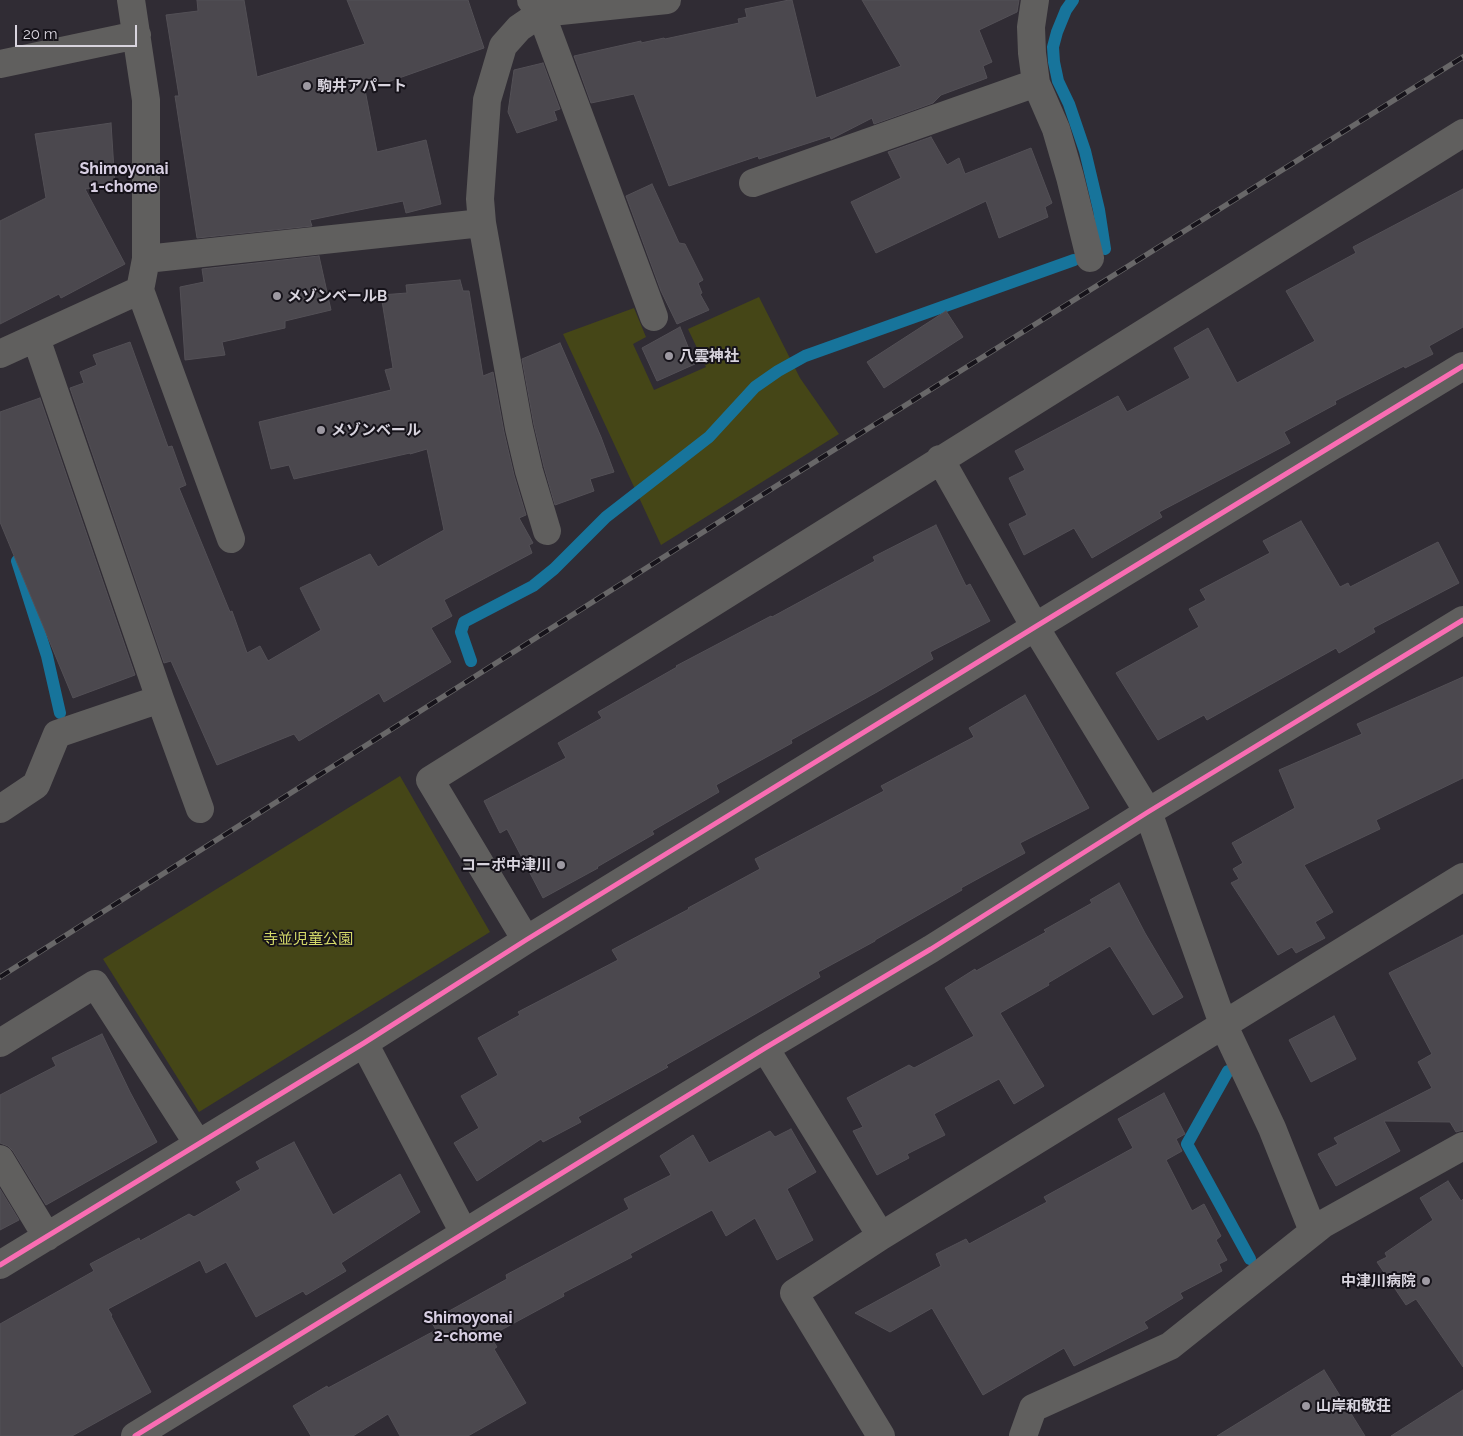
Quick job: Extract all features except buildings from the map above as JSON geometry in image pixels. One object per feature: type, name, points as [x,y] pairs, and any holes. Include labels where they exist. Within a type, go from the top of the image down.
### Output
[{"type":"street","points":[[131,0],[146,100],[146,259],[140,290],[231,539]]},
{"type":"street","points":[[547,531],[529,471],[519,428],[482,223],[480,199],[487,100],[503,46],[536,6],[667,0]]},
{"type":"street","points":[[1035,0],[1031,27],[1036,83],[1056,129],[1090,258]]},
{"type":"street","points":[[536,6],[654,317]]},
{"type":"street","points":[[0,64],[137,35]]},
{"type":"street","points":[[753,183],[1036,83]]},
{"type":"street","points":[[526,940],[430,780],[1463,133]]},
{"type":"street","points":[[146,259],[482,223]]},
{"type":"street","points":[[0,354],[140,290]]},
{"type":"street","points":[[36,338],[160,700],[200,809]]},
{"type":"street","points":[[0,1265],[364,1043],[526,940],[1035,626],[1463,366]]},
{"type":"street","points":[[940,459],[1035,626],[1148,812],[1224,1024],[1272,1128],[1313,1231]]},
{"type":"street","points":[[135,1436],[765,1048],[931,949],[1148,812],[1463,620]]},
{"type":"street","points":[[0,809],[36,785],[57,734],[160,700]]},
{"type":"street","points":[[881,1436],[794,1293],[881,1236],[1463,876]]},
{"type":"street","points":[[0,1043],[95,984],[198,1144]]},
{"type":"street","points":[[364,1043],[464,1233]]},
{"type":"street","points":[[765,1048],[881,1236]]},
{"type":"street","points":[[1023,1436],[1033,1408],[1170,1346],[1323,1224],[1463,1146]]},
{"type":"street","points":[[0,1158],[46,1237]]},
{"type":"green space","points":[[759,297],[800,378],[839,434],[661,545],[563,334],[634,308],[646,337],[633,344],[654,390],[706,367],[688,329]]},
{"type":"green space","name":"寺並児童公園","points":[[400,776],[490,932],[199,1112],[103,959]]},
{"type":"waterway","points":[[1073,0],[1066,10],[1057,32],[1053,47],[1054,62],[1058,81],[1069,104],[1085,151],[1099,210],[1105,249]]},
{"type":"waterway","points":[[471,661],[461,632],[464,622],[533,586],[554,569],[606,517],[709,437],[755,387],[778,371],[805,356],[1074,260]]},
{"type":"waterway","points":[[17,561],[47,656],[60,713]]},
{"type":"waterway","points":[[1228,1071],[1187,1144],[1250,1259]]},
{"type":"railway","points":[[0,977],[757,498],[1463,57]]},
{"type":"cycle path","points":[[0,1265],[364,1043],[526,940],[1035,627],[1463,366]]},
{"type":"cycle path","points":[[135,1436],[765,1048],[931,949],[1148,812],[1463,620]]},
{"type":"place","name":"駒井アパート","points":[[307,86]]},
{"type":"place","name":"メゾンベールB","points":[[277,296]]},
{"type":"place","name":"八雲神社","points":[[669,356]]},
{"type":"place","name":"メゾンベール","points":[[321,430]]},
{"type":"place","name":"コーポ中津川","points":[[561,865]]},
{"type":"place","name":"中津川病院","points":[[1426,1281]]},
{"type":"place","name":"山岸和敬荘","points":[[1306,1406]]},
{"type":"district","name":"Shimoyonai 1-chome","points":[[124,178]]},
{"type":"district","name":"Shimoyonai 2-chome","points":[[468,1327]]}]
